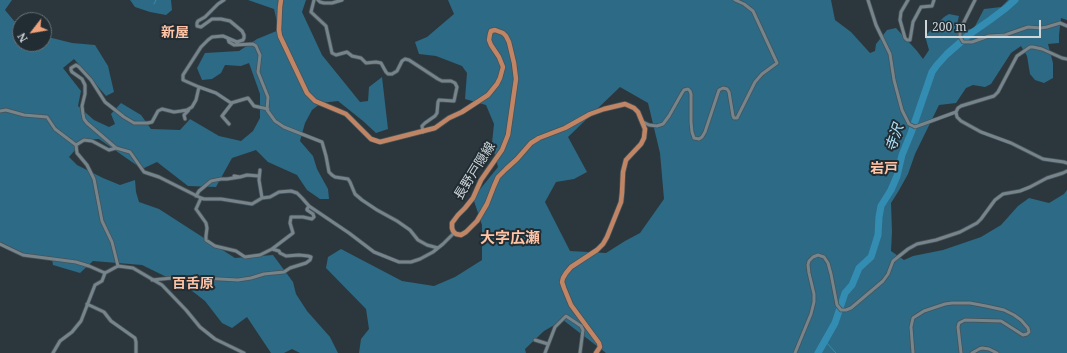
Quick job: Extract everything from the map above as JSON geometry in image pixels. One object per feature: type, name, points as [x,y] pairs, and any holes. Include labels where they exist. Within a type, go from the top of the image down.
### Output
[{"type":"main road","name":"長野戸隠線","points":[[281,0],[280,36],[303,85],[311,98],[346,114],[371,140],[380,142],[434,128],[474,105],[493,91],[500,78],[503,67],[489,40],[490,34],[495,30],[503,33],[509,42],[516,79],[508,135],[502,150],[485,174],[473,198],[452,223],[454,233],[458,235],[463,234],[474,224],[487,204],[498,177],[535,140],[565,128],[597,111],[619,105],[625,104],[634,108],[638,112],[643,122]]},
{"type":"main road","points":[[596,353],[600,347],[599,343],[571,305],[562,282],[563,278],[571,267],[597,250],[607,237],[621,202],[622,176],[625,162],[644,138],[645,129],[643,122]]},
{"type":"street","points":[[224,0],[196,23],[197,26],[201,28],[212,19],[230,21],[236,25],[244,35],[243,40],[237,42],[223,36],[218,36],[208,40],[201,47],[183,75],[183,80],[216,93],[232,103]]},
{"type":"street","points":[[314,0],[311,12],[326,26],[332,54],[336,55],[347,52],[352,56],[361,58],[366,63],[381,63],[388,74],[392,74],[397,71],[402,60],[405,59],[442,81],[450,81],[455,84],[457,87],[454,102],[439,100],[437,113],[424,123],[422,126],[423,132]]},
{"type":"street","points":[[318,0],[324,3],[332,3],[342,0]]},
{"type":"street","points":[[643,122],[649,125],[657,126],[663,124],[684,90],[688,89],[691,94],[691,122],[694,138],[699,139],[705,132],[719,90],[723,88],[728,89],[733,116],[734,118],[737,118],[755,82],[762,74],[777,63],[753,11],[744,4],[735,0]]},
{"type":"street","points":[[868,0],[876,25],[890,54],[894,80],[900,103],[909,124],[912,126],[917,127],[956,112],[961,106],[994,96],[998,92],[1017,56],[1030,47],[1033,46],[1067,59]]},
{"type":"street","points":[[908,0],[901,12],[900,20],[905,38],[907,40],[910,40],[913,22],[921,7],[932,6],[934,0]]},
{"type":"street","points":[[975,0],[961,28],[960,37],[963,42],[972,42],[989,36],[1005,35],[1028,27],[1041,28],[1060,23],[1067,26]]},
{"type":"street","points":[[228,39],[234,46],[253,44],[256,46],[260,55],[258,72],[268,97],[267,110],[275,121],[284,127],[322,142],[329,172],[335,177],[348,179],[355,194],[362,200],[410,230],[418,240],[427,245],[438,248]]},
{"type":"street","points":[[189,109],[174,112],[162,109],[158,111],[152,122],[134,123],[106,102],[97,88],[79,67],[76,66],[72,68],[72,72],[82,79],[85,85],[85,94],[82,106],[84,119],[116,148],[130,152],[144,172],[159,177],[196,196],[204,199],[221,199],[252,204],[262,198],[270,197],[279,192],[291,191],[297,193],[309,206],[350,233],[374,252],[399,262],[411,262],[420,259],[438,248],[454,233]]},
{"type":"street","points":[[185,119],[184,115],[192,107],[196,100],[199,87]]},
{"type":"street","points":[[229,124],[222,116],[232,103],[248,98],[254,106],[268,108]]},
{"type":"street","points":[[0,111],[6,110],[24,115],[47,117],[55,129],[76,145],[77,153],[87,165],[94,179],[102,221],[112,242],[118,266]]},
{"type":"street","points":[[956,112],[957,117],[980,132],[1011,143],[1043,159],[1067,163]]},
{"type":"street","points":[[76,145],[84,140],[92,141],[109,150],[116,148]]},
{"type":"street","points":[[260,170],[259,176],[262,198]]},
{"type":"street","points":[[795,353],[811,314],[814,302],[814,294],[808,265],[810,259],[818,255],[824,257],[828,263],[831,274],[837,305],[841,310],[846,310],[883,281],[893,262],[908,249],[917,244],[960,232],[982,219],[995,200],[1004,194],[1020,191],[1047,178],[1067,171]]},
{"type":"street","points":[[196,196],[199,191],[210,181],[247,175],[259,176]]},
{"type":"street","points":[[234,176],[240,177]]},
{"type":"street","points":[[201,198],[196,209],[206,223],[206,240],[216,246],[236,251],[245,257],[260,255],[272,249],[293,234],[290,223],[291,217],[314,217],[313,214],[307,209],[309,206]]},
{"type":"street","points":[[0,244],[23,255],[76,262],[105,273]]},
{"type":"street","points":[[152,280],[182,277],[231,280],[245,279],[264,274],[284,272],[290,268],[306,263],[311,258],[300,255],[286,256],[279,251],[272,249]]},
{"type":"street","points":[[53,353],[60,341],[72,332],[81,321],[95,285],[102,281],[105,273],[118,266],[133,268],[162,285],[200,327],[215,339],[238,352],[244,353]]},
{"type":"street","points":[[913,353],[911,327],[913,318],[924,311],[945,304],[970,303],[1004,310],[1014,315],[1028,328],[1029,332],[1023,335],[1003,321],[963,321],[959,323],[958,327],[961,353]]},
{"type":"street","points":[[88,304],[104,312],[111,321],[135,338],[136,353]]},
{"type":"street","points":[[545,353],[555,327],[566,316],[581,326],[583,330],[580,353]]},
{"type":"street","points":[[535,340],[548,344]]},
{"type":"street","points":[[972,353],[982,348],[989,349],[997,353]]},
{"type":"shaded area","points":[[0,0],[12,0],[5,10],[12,18],[12,52],[52,52],[52,38],[72,43],[95,45],[108,66],[114,92],[106,96],[74,59],[63,68],[81,91],[78,106],[94,120],[109,127],[115,124],[111,114],[121,103],[141,115],[151,129],[180,130],[190,119],[219,136],[241,141],[253,131],[260,118],[260,94],[249,63],[241,66],[225,65],[221,73],[212,79],[202,80],[197,68],[205,53],[239,51],[257,39],[279,30],[274,9],[248,0],[306,0],[302,12],[322,55],[360,102],[368,101],[369,87],[382,77],[388,129],[376,133],[338,101],[321,103],[312,110],[305,123],[300,141],[313,156],[317,169],[328,189],[329,199],[320,199],[307,190],[297,175],[268,162],[256,150],[232,158],[216,187],[188,186],[157,162],[142,169],[99,139],[84,140],[69,157],[77,165],[120,185],[135,180],[139,202],[159,209],[235,258],[273,255],[293,282],[296,294],[307,311],[330,337],[338,353],[300,353],[292,349],[284,353],[271,353],[247,317],[232,328],[222,323],[205,301],[187,287],[142,265],[93,261],[80,273],[53,265],[52,259],[27,255],[0,242]]},
{"type":"shaded area","points":[[130,0],[171,0],[172,10],[166,15],[150,12],[135,7]]},
{"type":"shaded area","points":[[448,0],[831,0],[835,20],[851,32],[870,53],[875,51],[876,44],[887,30],[896,28],[923,59],[929,50],[925,36],[949,14],[959,16],[955,33],[974,28],[984,9],[1001,7],[1008,0],[1067,0],[1067,20],[1061,18],[1059,43],[1048,44],[1053,63],[1053,78],[1044,83],[1035,80],[1030,74],[1027,56],[1021,46],[1011,53],[991,84],[985,87],[973,85],[966,88],[956,103],[939,105],[915,154],[908,174],[891,203],[891,251],[904,260],[913,256],[943,250],[981,237],[1001,225],[1018,206],[1029,198],[1049,203],[1064,194],[1067,190],[1067,353],[606,353],[563,320],[544,331],[525,349],[526,353],[359,353],[361,339],[369,329],[366,309],[326,268],[328,257],[341,249],[402,281],[434,286],[455,277],[482,260],[482,225],[473,198],[498,167],[492,143],[494,124],[486,105],[465,99],[467,73],[462,66],[436,56],[419,54],[415,42],[427,37],[454,14]],"holes":[[[620,87],[648,103],[660,153],[664,199],[640,233],[606,253],[570,251],[545,202],[556,182],[574,179],[587,172],[568,137]]]},
{"type":"waterway","points":[[154,4],[156,0]]},
{"type":"waterway","name":"寺沢","points":[[818,353],[835,323],[845,293],[852,285],[859,268],[871,257],[878,235],[881,206],[891,190],[897,176],[902,155],[932,72],[947,54],[970,34],[1015,0]]},
{"type":"waterway","points":[[824,340],[836,353]]},
{"type":"district","name":"新屋","points":[[175,33]]},
{"type":"district","name":"岩戸","points":[[884,169]]},
{"type":"district","name":"大字広瀬","points":[[510,239]]},
{"type":"district","name":"百舌原","points":[[193,284]]}]
